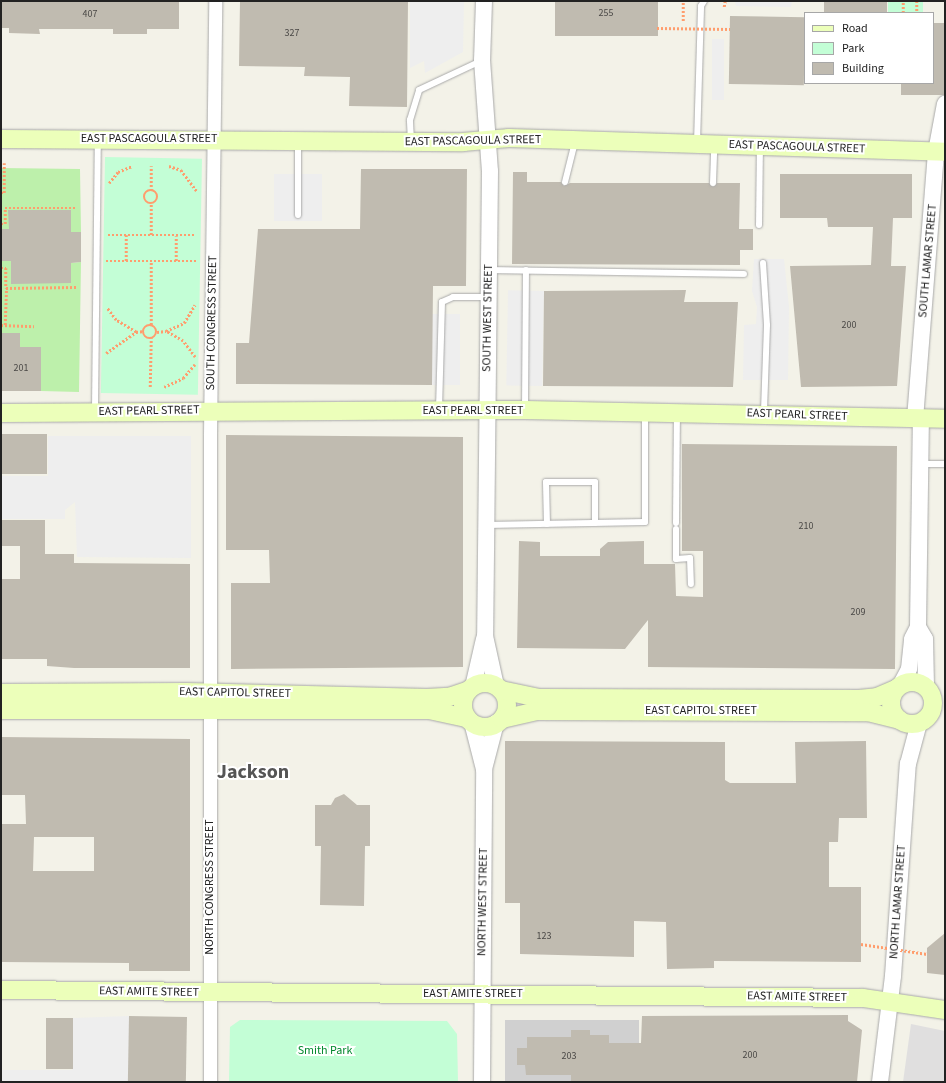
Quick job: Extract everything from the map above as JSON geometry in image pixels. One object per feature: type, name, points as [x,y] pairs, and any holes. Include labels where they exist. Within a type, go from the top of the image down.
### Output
[{"type":"main road","name":"EAST PASCAGOULA STREET","points":[[1,139],[214,139],[411,142],[576,140],[941,152]]},
{"type":"main road","name":"EAST PEARL STREET","points":[[1,412],[210,410],[525,410],[645,411],[945,419]]},
{"type":"main road","points":[[922,722],[934,704],[933,690],[917,682],[898,687],[891,703],[899,720],[922,722],[945,711]]},
{"type":"main road","points":[[481,683],[499,688],[506,705],[499,721],[484,726],[469,720],[463,704],[471,688],[481,683]]},
{"type":"main road","name":"EAST CAPITOL STREET","points":[[499,688],[539,698],[859,699],[882,696],[898,687]]},
{"type":"main road","name":"EAST CAPITOL STREET","points":[[1,694],[210,692],[427,698],[448,697],[471,688]]},
{"type":"main road","name":"EAST CAPITOL STREET","points":[[1,710],[210,712],[429,710],[469,720]]},
{"type":"main road","name":"EAST CAPITOL STREET","points":[[499,721],[538,710],[868,712],[899,720]]},
{"type":"main road","name":"EAST AMITE STREET","points":[[1,990],[211,993],[798,996],[890,1001],[945,1010]]},
{"type":"street","name":"SOUTH CONGRESS STREET","points":[[210,692],[210,410],[215,1]]},
{"type":"street","name":"SOUTH WEST STREET","points":[[484,1],[482,60],[487,140],[488,270],[485,636],[499,688]]},
{"type":"street","name":"SOUTH LAMAR STREET","points":[[898,687],[910,669],[912,639],[918,626],[921,464],[918,419],[945,104]]},
{"type":"street","name":"SOUTH LAMAR STREET","points":[[918,626],[924,638],[933,690]]},
{"type":"street","name":"SOUTH WEST STREET","points":[[471,688],[485,636]]},
{"type":"street","name":"NORTH CONGRESS STREET","points":[[210,692],[210,1082]]},
{"type":"street","points":[[469,720],[484,769]]},
{"type":"street","name":"NORTH WEST STREET","points":[[482,1082],[484,769],[499,721]]},
{"type":"street","name":"NORTH LAMAR STREET","points":[[880,1082],[890,1001],[908,764],[922,722]]},
{"type":"lane","points":[[704,1],[701,6],[705,145],[713,183]]},
{"type":"lane","points":[[411,142],[410,120],[419,90],[482,60]]},
{"type":"lane","points":[[94,412],[98,139]]},
{"type":"lane","points":[[298,140],[298,215]]},
{"type":"lane","points":[[564,182],[567,161],[576,140]]},
{"type":"lane","points":[[759,225],[760,146]]},
{"type":"lane","points":[[763,263],[767,325],[764,414]]},
{"type":"lane","points":[[488,270],[744,274]]},
{"type":"lane","points":[[525,410],[526,270]]},
{"type":"lane","points":[[439,411],[442,302],[453,297],[488,297]]},
{"type":"lane","points":[[485,525],[645,522],[645,411]]},
{"type":"lane","points":[[677,412],[676,559],[690,558],[691,584]]},
{"type":"lane","points":[[921,464],[945,464]]},
{"type":"lane","points":[[547,524],[546,482],[595,482],[595,523]]},
{"type":"path","points":[[683,1],[683,21]]},
{"type":"path","points":[[724,7],[725,1]]},
{"type":"path","points":[[903,1],[903,12]]},
{"type":"path","points":[[917,1],[917,12]]},
{"type":"path","points":[[657,28],[730,29]]},
{"type":"path","points":[[1,193],[4,193],[4,163]]},
{"type":"path","points":[[107,186],[118,172],[132,166]]},
{"type":"path","points":[[151,166],[151,191],[158,198],[151,204]]},
{"type":"path","points":[[168,166],[181,170],[197,192]]},
{"type":"path","points":[[151,191],[145,197],[151,204],[151,235]]},
{"type":"path","points":[[1,224],[5,224],[5,208],[77,208]]},
{"type":"path","points":[[105,235],[196,236]]},
{"type":"path","points":[[126,235],[126,261]]},
{"type":"path","points":[[176,236],[176,261]]},
{"type":"path","points":[[105,261],[196,261]]},
{"type":"path","points":[[151,261],[151,325],[157,332]]},
{"type":"path","points":[[1,268],[6,268],[5,325]]},
{"type":"path","points":[[6,288],[76,287]]},
{"type":"path","points":[[105,304],[116,320],[136,332]]},
{"type":"path","points":[[150,387],[151,338],[157,332],[166,331],[184,323],[195,304]]},
{"type":"path","points":[[1,325],[34,326]]},
{"type":"path","points":[[144,332],[151,325]]},
{"type":"path","points":[[166,331],[183,341],[195,357]]},
{"type":"path","points":[[105,356],[120,340],[136,332],[144,332],[151,338]]},
{"type":"path","points":[[164,387],[183,378],[195,364]]},
{"type":"path","points":[[861,944],[927,954]]},
{"type":"shaded area","points":[[410,1],[464,1],[463,52],[425,73],[424,61],[410,68]]},
{"type":"shaded area","points":[[735,1],[792,1],[791,7],[736,6]]},
{"type":"shaded area","points":[[712,39],[724,39],[724,100],[712,100]]},
{"type":"shaded area","points":[[274,174],[322,174],[322,221],[274,221]]},
{"type":"shaded area","points":[[754,259],[784,259],[789,307],[788,380],[743,380],[744,325],[756,324],[757,307],[752,291]]},
{"type":"shaded area","points":[[508,290],[544,291],[542,386],[506,385]]},
{"type":"shaded area","points":[[432,314],[460,314],[460,385],[432,385]]},
{"type":"shaded area","points":[[48,436],[191,436],[191,558],[77,557],[75,502],[65,510],[65,519],[1,519],[1,476],[48,476]]},
{"type":"shaded area","points":[[129,1016],[129,1082],[1,1082],[1,1070],[72,1070],[73,1018]]},
{"type":"shaded area","points":[[505,1020],[639,1020],[639,1082],[505,1082]]},
{"type":"shaded area","points":[[911,1024],[945,1031],[945,1082],[903,1082]]},
{"type":"green space","points":[[888,1],[923,1],[923,12],[888,12]]},
{"type":"green space","points":[[105,157],[202,159],[198,395],[101,393]]},
{"type":"green space","points":[[1,168],[80,169],[81,232],[71,232],[71,210],[9,210],[9,229],[1,229]]},
{"type":"green space","points":[[1,261],[11,261],[71,283],[71,263],[81,262],[79,392],[41,391],[41,347],[20,347],[1,333]]},
{"type":"green space","name":"Smith Park","points":[[240,1020],[447,1021],[457,1034],[458,1082],[229,1082],[230,1027]]},
{"type":"building","points":[[1,1],[179,1],[179,29],[147,29],[147,34],[113,34],[113,29],[39,29],[40,34],[9,33],[9,28],[1,28]]},
{"type":"building","points":[[240,1],[408,1],[407,107],[349,106],[350,77],[304,76],[305,67],[239,66]]},
{"type":"building","points":[[555,1],[658,1],[658,36],[555,36]]},
{"type":"building","points":[[824,1],[887,1],[887,12],[824,12]]},
{"type":"building","points":[[730,16],[804,17],[804,85],[729,84]]},
{"type":"building","points":[[934,23],[945,23],[945,95],[901,95],[901,84],[934,84]]},
{"type":"building","points":[[361,169],[467,169],[466,286],[433,286],[432,385],[236,384],[236,343],[249,343],[258,229],[360,229]]},
{"type":"building","points":[[513,172],[527,172],[527,182],[561,182],[564,186],[570,183],[709,183],[713,187],[717,183],[740,183],[739,229],[753,229],[753,250],[740,250],[740,265],[512,264]]},
{"type":"building","points":[[780,174],[912,174],[912,218],[893,218],[891,266],[906,266],[897,386],[801,387],[790,266],[871,265],[873,227],[828,227],[827,218],[780,218]]},
{"type":"building","points":[[8,210],[71,210],[71,232],[81,232],[81,262],[71,263],[71,283],[11,284],[11,261],[1,261],[1,229],[9,229]]},
{"type":"building","points":[[686,290],[684,302],[738,302],[733,387],[543,386],[544,291]]},
{"type":"building","points":[[1,333],[20,333],[20,347],[41,347],[41,391],[1,391]]},
{"type":"building","points":[[1,434],[47,434],[47,474],[1,474]]},
{"type":"building","points":[[226,435],[463,437],[463,667],[231,669],[231,583],[270,583],[269,550],[226,550]]},
{"type":"building","points":[[682,444],[897,446],[895,669],[648,667],[648,620],[625,649],[517,648],[519,541],[540,542],[540,556],[600,556],[600,549],[608,542],[644,541],[644,564],[675,564],[676,596],[703,597],[703,551],[682,551]]},
{"type":"building","points":[[1,520],[45,520],[45,554],[74,554],[74,563],[190,564],[190,668],[74,668],[47,666],[47,659],[1,659],[1,579],[20,579],[20,546],[1,546]]},
{"type":"building","points":[[1,737],[190,739],[190,971],[129,971],[129,963],[1,962],[1,824],[26,824],[25,795],[1,795]],"holes":[[[34,837],[94,837],[94,871],[33,871]]]},
{"type":"building","points":[[505,741],[725,742],[725,780],[730,783],[796,783],[795,742],[866,741],[867,818],[839,818],[838,842],[829,842],[829,887],[861,887],[861,962],[714,961],[714,968],[667,969],[666,922],[634,921],[634,957],[520,954],[520,903],[505,903]]},
{"type":"building","points":[[344,794],[357,805],[370,805],[370,846],[365,846],[364,906],[320,905],[321,846],[315,846],[315,805],[331,805],[335,798]]},
{"type":"building","points":[[945,933],[945,975],[927,973],[927,948]]},
{"type":"building","points":[[848,1015],[848,1021],[862,1030],[857,1082],[571,1081],[571,1075],[526,1075],[525,1065],[517,1065],[517,1048],[527,1048],[527,1037],[571,1037],[571,1030],[590,1030],[590,1035],[609,1035],[609,1043],[641,1043],[642,1016]]},
{"type":"building","points":[[129,1016],[187,1017],[186,1082],[128,1082]]},
{"type":"building","points":[[46,1018],[73,1018],[73,1069],[46,1069]]},
{"type":"district","name":"Jackson","points":[[253,772]]}]
